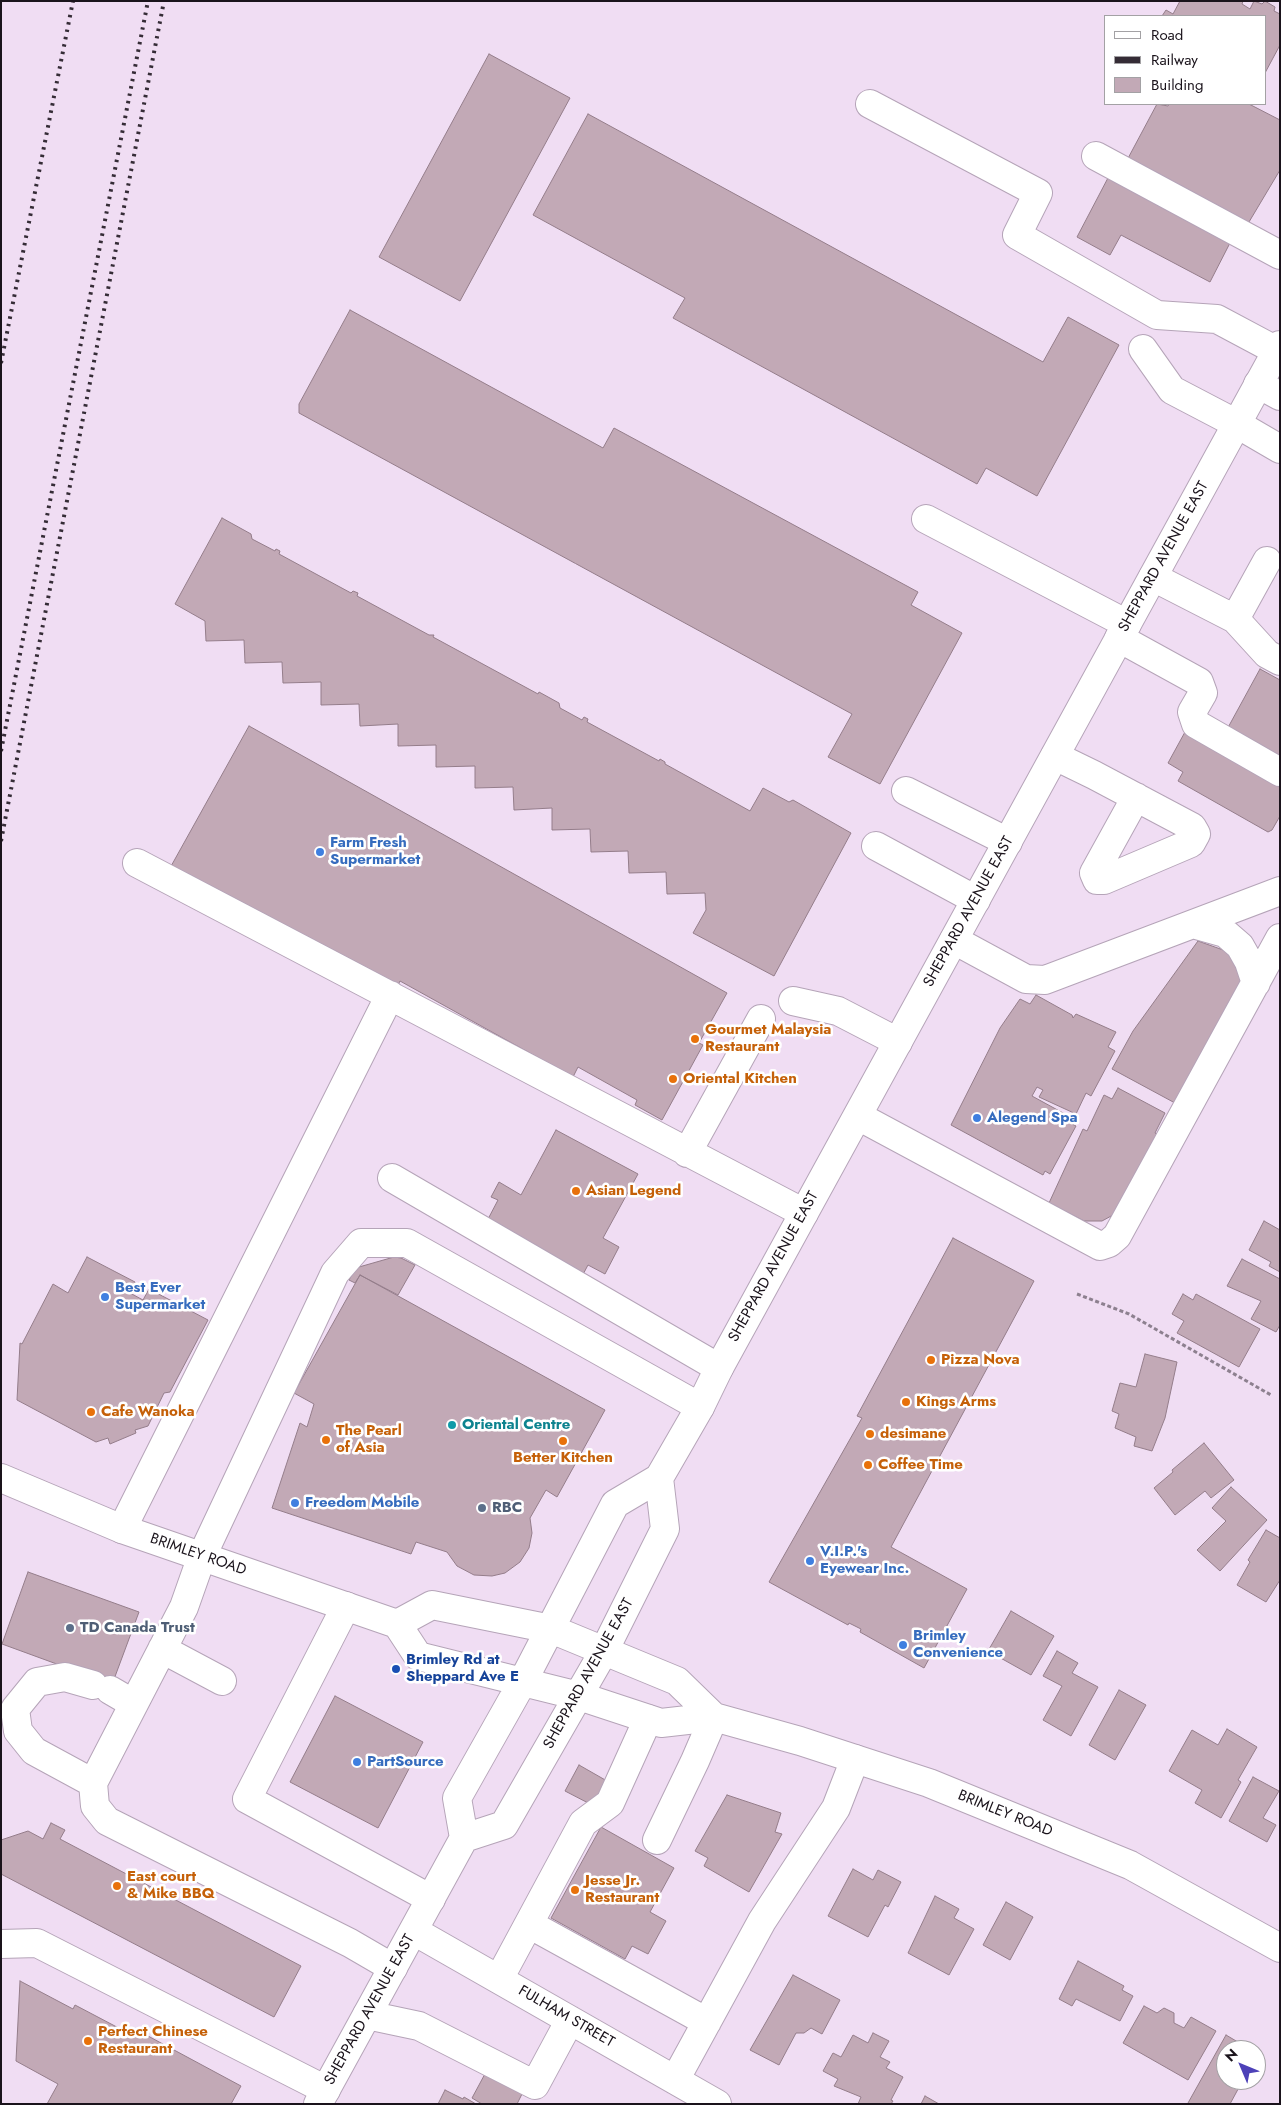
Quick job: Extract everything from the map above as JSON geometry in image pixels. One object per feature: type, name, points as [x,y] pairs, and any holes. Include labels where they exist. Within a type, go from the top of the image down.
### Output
[{"type":"main road","points":[[870,104],[1038,193],[1017,235],[1157,315],[1218,319],[1278,348]]},
{"type":"main road","points":[[1096,156],[1280,255]]},
{"type":"main road","name":"SHEPPARD AVENUE EAST","points":[[322,2097],[464,1838],[457,1798],[523,1682],[615,1504],[659,1478],[700,1408],[719,1368],[1237,424],[1269,390],[1278,348]]},
{"type":"main road","points":[[1143,349],[1172,390],[1280,449]]},
{"type":"main road","points":[[926,519],[1123,631],[1199,682],[1203,693],[1192,712],[1196,724],[1280,772]]},
{"type":"main road","points":[[1235,619],[1267,561]]},
{"type":"main road","points":[[1153,576],[1235,619],[1267,654],[1280,661]]},
{"type":"main road","points":[[1055,756],[1136,798]]},
{"type":"main road","points":[[906,791],[1008,842]]},
{"type":"main road","points":[[876,846],[976,900]]},
{"type":"main road","points":[[137,863],[804,1213]]},
{"type":"main road","points":[[954,940],[1026,979],[1045,980],[1280,891]]},
{"type":"main road","points":[[1193,924],[1225,933],[1240,946],[1249,962],[1256,983]]},
{"type":"main road","points":[[858,1116],[1100,1246],[1109,1243],[1117,1236],[1280,938]]},
{"type":"main road","points":[[122,1529],[390,995]]},
{"type":"main road","points":[[793,1001],[838,1011],[898,1042]]},
{"type":"main road","points":[[687,1153],[761,1019]]},
{"type":"main road","points":[[392,1178],[719,1368]]},
{"type":"main road","points":[[393,1968],[350,1943],[106,1821],[95,1806],[93,1783],[184,1607],[202,1556],[335,1273],[361,1244],[407,1243],[700,1408]]},
{"type":"main road","name":"BRIMLEY ROAD","points":[[1,1478],[122,1529],[397,1624],[418,1656],[579,1696],[661,1723],[714,1717],[929,1783],[1130,1864],[1280,1948]]},
{"type":"main road","name":"SHEPPARD AVENUE EAST","points":[[464,1838],[504,1825],[604,1651],[665,1529],[659,1478]]},
{"type":"main road","name":"BRIMLEY ROAD","points":[[397,1624],[432,1605],[551,1628],[677,1681],[714,1717]]},
{"type":"main road","points":[[346,1606],[247,1799],[431,1899]]},
{"type":"main road","points":[[162,1649],[222,1681]]},
{"type":"main road","points":[[93,1783],[34,1750],[18,1730],[15,1709],[37,1682],[65,1676],[101,1687],[134,1704]]},
{"type":"main road","points":[[657,1840],[714,1717]]},
{"type":"main road","points":[[499,1979],[583,1823],[610,1803],[648,1719]]},
{"type":"main road","points":[[675,2080],[762,1921],[836,1808],[855,1759]]},
{"type":"main road","points":[[529,1924],[707,2022]]},
{"type":"main road","name":"FULHAM STREET","points":[[414,1931],[717,2104]]},
{"type":"main road","points":[[1,1944],[37,1943],[322,2097]]},
{"type":"main road","points":[[367,2015],[419,2026],[534,2085],[570,2020]]},
{"type":"path","points":[[1076,1294],[1129,1314],[1271,1395]]},
{"type":"building","points":[[1180,1],[1243,1],[1242,4],[1250,9],[1254,1],[1262,4],[1265,1],[1275,7],[1274,11],[1280,14],[1280,45],[1266,71],[1266,15],[1163,15],[1166,10],[1173,14]]},
{"type":"building","points":[[489,54],[570,98],[460,301],[379,257]]},
{"type":"building","points":[[1156,105],[1251,105],[1280,120],[1280,170],[1246,227],[1126,162]]},
{"type":"building","points":[[588,114],[1043,362],[1068,317],[1119,345],[1037,496],[986,468],[977,484],[673,318],[685,298],[533,215]]},
{"type":"building","points":[[1109,176],[1231,241],[1210,282],[1121,235],[1110,255],[1077,237]]},
{"type":"building","points":[[350,310],[603,448],[614,428],[918,592],[911,605],[962,633],[880,784],[828,757],[852,714],[299,413],[299,404]]},
{"type":"building","points":[[222,518],[251,534],[252,539],[275,551],[276,549],[280,551],[279,554],[351,593],[353,591],[358,593],[357,596],[429,635],[434,635],[433,637],[538,694],[539,692],[559,703],[560,708],[582,720],[584,717],[588,719],[587,722],[659,761],[660,759],[665,764],[750,811],[763,788],[789,802],[793,800],[851,833],[774,976],[693,933],[706,910],[705,893],[667,894],[666,872],[629,873],[628,851],[591,852],[590,829],[552,830],[552,808],[514,810],[513,787],[475,788],[475,766],[436,767],[436,745],[398,746],[398,724],[360,726],[359,704],[321,705],[321,682],[283,683],[282,662],[245,663],[244,640],[206,641],[205,621],[175,604]]},
{"type":"building","points":[[1260,669],[1280,680],[1280,764],[1225,733]]},
{"type":"building","points":[[249,726],[727,993],[699,1043],[703,1045],[662,1120],[635,1105],[637,1100],[578,1067],[573,1077],[400,981],[398,985],[354,961],[340,964],[170,868]]},
{"type":"building","points":[[1185,732],[1280,785],[1280,816],[1272,830],[1268,832],[1178,781],[1183,772],[1168,763]]},
{"type":"building","points":[[1198,941],[1226,951],[1241,966],[1242,981],[1175,1103],[1112,1069],[1133,1031]]},
{"type":"building","points":[[1036,995],[1072,1015],[1073,1018],[1076,1014],[1116,1032],[1108,1047],[1115,1051],[1091,1096],[1086,1093],[1076,1114],[1039,1097],[1043,1090],[1037,1087],[1032,1096],[1074,1119],[1072,1124],[1076,1126],[1050,1174],[1045,1171],[1043,1175],[951,1125],[1000,1028],[1020,999],[1030,1004]]},
{"type":"building","points":[[1118,1088],[1165,1113],[1155,1133],[1158,1135],[1113,1215],[1102,1221],[1084,1221],[1049,1203],[1083,1129],[1087,1131],[1104,1095],[1112,1099]]},
{"type":"building","points":[[556,1130],[638,1174],[603,1238],[619,1247],[605,1274],[588,1265],[580,1280],[487,1221],[498,1200],[491,1197],[499,1182],[521,1195]]},
{"type":"building","points":[[1264,1221],[1280,1230],[1280,1272],[1269,1266],[1271,1262],[1249,1250]]},
{"type":"building","points":[[953,1238],[1034,1281],[891,1547],[967,1589],[924,1668],[860,1632],[861,1629],[849,1623],[848,1625],[769,1582],[862,1418],[857,1416]]},
{"type":"building","points":[[87,1257],[135,1282],[130,1293],[143,1300],[149,1289],[208,1320],[170,1392],[164,1393],[148,1426],[135,1430],[136,1433],[110,1444],[108,1438],[96,1442],[17,1400],[20,1343],[22,1344],[53,1284],[68,1293]]},
{"type":"building","points":[[394,1257],[401,1258],[415,1265],[398,1295],[360,1275],[355,1283],[349,1280],[354,1270],[359,1267]]},
{"type":"building","points":[[1242,1259],[1280,1279],[1280,1325],[1276,1332],[1251,1319],[1261,1301],[1227,1286]]},
{"type":"building","name":"Oriental Centre","points":[[360,1275],[605,1410],[557,1497],[546,1490],[530,1518],[532,1533],[529,1548],[520,1562],[505,1573],[492,1576],[474,1575],[457,1566],[447,1552],[416,1542],[411,1554],[272,1508],[300,1423],[307,1427],[314,1404],[294,1393]]},
{"type":"building","points":[[1183,1294],[1193,1300],[1196,1294],[1260,1329],[1239,1367],[1177,1333],[1184,1321],[1172,1314]]},
{"type":"building","points":[[1145,1354],[1177,1362],[1165,1418],[1152,1451],[1134,1446],[1136,1437],[1115,1428],[1119,1414],[1112,1411],[1120,1383],[1136,1387]]},
{"type":"building","points":[[1204,1443],[1234,1480],[1211,1498],[1205,1491],[1175,1515],[1154,1488]]},
{"type":"building","points":[[1231,1487],[1267,1520],[1220,1571],[1197,1550],[1226,1521],[1212,1508]]},
{"type":"building","points":[[1266,1530],[1280,1538],[1280,1580],[1266,1602],[1237,1585],[1250,1562],[1248,1560]]},
{"type":"building","name":"TD Canada Trust","points":[[28,1572],[139,1612],[110,1690],[95,1678],[2,1644]]},
{"type":"building","points":[[1011,1611],[1054,1636],[1031,1675],[988,1651]]},
{"type":"building","points":[[1057,1651],[1078,1663],[1072,1673],[1098,1687],[1071,1736],[1043,1720],[1062,1686],[1043,1676]]},
{"type":"building","points":[[1119,1690],[1146,1705],[1115,1760],[1089,1745]]},
{"type":"building","name":"PartSource","points":[[335,1696],[423,1742],[378,1828],[290,1782]]},
{"type":"building","points":[[1227,1729],[1257,1747],[1238,1780],[1241,1782],[1221,1818],[1195,1803],[1202,1790],[1169,1771],[1192,1730],[1218,1745]]},
{"type":"building","points":[[579,1765],[607,1781],[594,1806],[565,1791]]},
{"type":"building","points":[[1253,1777],[1279,1791],[1263,1818],[1276,1825],[1267,1842],[1229,1821]]},
{"type":"building","points":[[727,1795],[781,1813],[775,1832],[782,1834],[749,1892],[704,1866],[708,1858],[695,1851]]},
{"type":"building","points":[[51,1823],[65,1830],[60,1839],[301,1966],[274,2017],[1,1874],[1,1840],[28,1831],[43,1839]]},
{"type":"building","points":[[601,1827],[674,1868],[650,1912],[666,1921],[648,1954],[632,1946],[625,1959],[551,1918]]},
{"type":"building","points":[[853,1869],[873,1880],[878,1870],[901,1882],[888,1907],[885,1905],[868,1937],[828,1916]]},
{"type":"building","points":[[935,1896],[959,1909],[954,1918],[974,1929],[949,1975],[908,1953]]},
{"type":"building","points":[[1006,1902],[1033,1917],[1010,1960],[983,1945]]},
{"type":"building","points":[[1078,1961],[1124,1986],[1122,1990],[1133,1996],[1120,2021],[1076,1999],[1072,2006],[1059,1999]]},
{"type":"building","points":[[793,1975],[840,2000],[822,2034],[811,2028],[804,2033],[796,2033],[779,2065],[750,2050]]},
{"type":"building","points":[[20,1981],[73,2009],[75,2005],[132,2035],[135,2029],[241,2086],[231,2104],[47,2104],[58,2084],[16,2061]]},
{"type":"building","points":[[1144,2006],[1157,2013],[1164,2008],[1174,2013],[1174,2023],[1184,2028],[1191,2017],[1216,2031],[1188,2080],[1123,2043]]},
{"type":"building","points":[[873,2033],[889,2041],[880,2057],[890,2062],[886,2068],[903,2077],[891,2100],[893,2101],[891,2104],[858,2104],[861,2097],[834,2086],[838,2079],[823,2071],[833,2053],[841,2057],[853,2035],[868,2043]]},
{"type":"building","points":[[1226,2035],[1234,2040],[1223,2040]]},
{"type":"building","points":[[1216,2053],[1216,2090],[1238,2090],[1230,2104],[1188,2103]]},
{"type":"building","points":[[486,2072],[523,2092],[517,2104],[482,2104],[472,2098]]},
{"type":"building","points":[[445,2090],[463,2099],[464,2097],[476,2104],[438,2104]]},
{"type":"building","points":[[925,2096],[939,2104],[921,2104]]},
{"type":"railway","points":[[1,363],[73,1]]},
{"type":"railway","points":[[1,751],[148,1]]},
{"type":"railway","points":[[1,841],[164,1]]},
{"type":"place","name":"Farm Fresh Supermarket","points":[[320,852]]},
{"type":"place","name":"Gourmet Malaysia Restaurant","points":[[695,1039]]},
{"type":"place","name":"Oriental Kitchen","points":[[673,1079]]},
{"type":"place","name":"Alegend Spa","points":[[977,1118]]},
{"type":"place","name":"Asian Legend","points":[[576,1191]]},
{"type":"place","name":"Best Ever Supermarket","points":[[105,1297]]},
{"type":"place","name":"Pizza Nova","points":[[931,1360]]},
{"type":"place","name":"Kings Arms","points":[[906,1402]]},
{"type":"place","name":"Cafe Wanoka","points":[[91,1412]]},
{"type":"place","name":"Oriental Centre","points":[[452,1425]]},
{"type":"place","name":"desimane","points":[[870,1434]]},
{"type":"place","name":"The Pearl of Asia","points":[[326,1440]]},
{"type":"place","name":"Better Kitchen","points":[[563,1441]]},
{"type":"place","name":"Coffee Time","points":[[868,1465]]},
{"type":"place","name":"Freedom Mobile","points":[[295,1503]]},
{"type":"place","name":"RBC","points":[[482,1508]]},
{"type":"place","name":"V.I.P.'s Eyewear Inc.","points":[[810,1561]]},
{"type":"place","name":"TD Canada Trust","points":[[70,1628]]},
{"type":"place","name":"Brimley Convenience","points":[[903,1645]]},
{"type":"place","name":"Brimley Rd at Sheppard Ave E","points":[[396,1669]]},
{"type":"place","name":"PartSource","points":[[357,1762]]},
{"type":"place","name":"East court & Mike BBQ","points":[[117,1886]]},
{"type":"place","name":"Jesse Jr. Restaurant","points":[[575,1890]]},
{"type":"place","name":"Perfect Chinese Restaurant","points":[[88,2041]]}]
